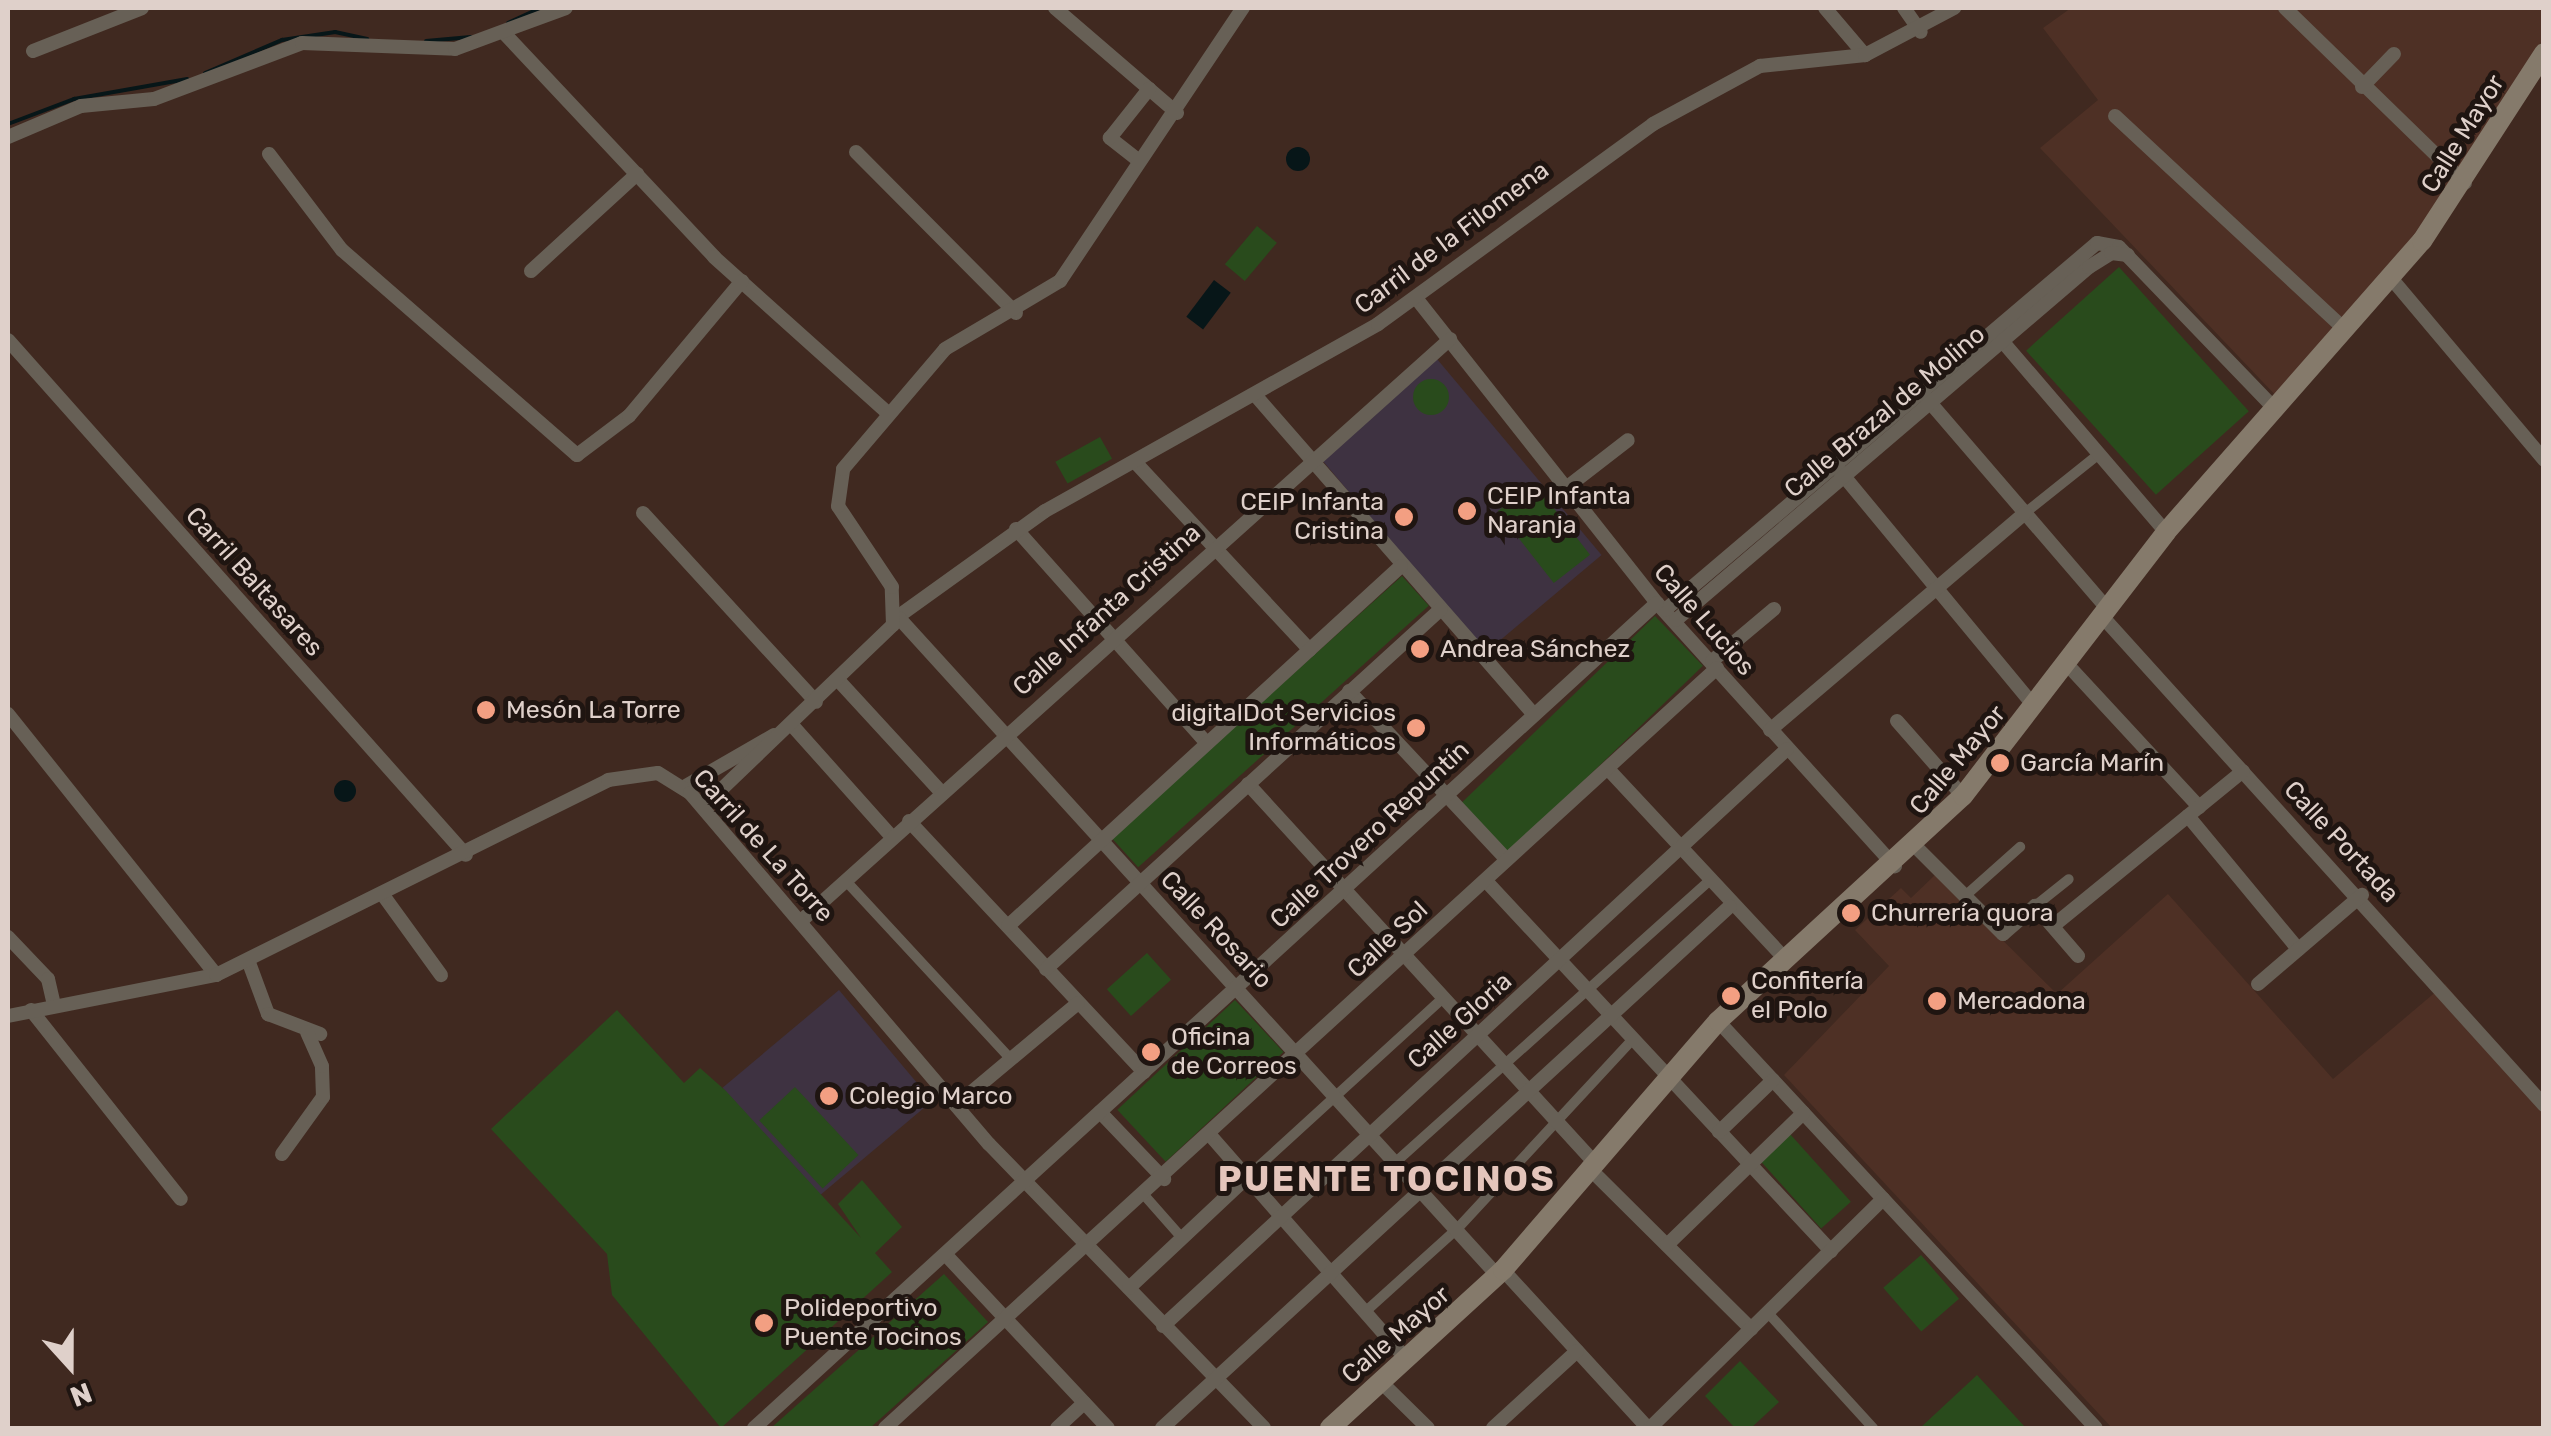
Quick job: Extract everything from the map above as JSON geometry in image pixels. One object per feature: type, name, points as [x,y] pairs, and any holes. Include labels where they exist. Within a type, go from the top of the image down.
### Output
[{"type":"main road","name":"Calle Mayor","points":[[1330,1428],[1500,1273],[1666,1076],[1718,1022],[1896,867],[1963,796],[2166,532],[2391,278],[2465,184],[2544,53]]},
{"type":"street","points":[[34,51],[142,8]]},
{"type":"street","points":[[8,137],[80,106],[154,99],[302,43],[416,52],[504,33],[566,8]]},
{"type":"street","points":[[1055,8],[1176,113]]},
{"type":"street","points":[[898,618],[886,574],[836,495],[843,469],[887,412],[945,348],[1016,313],[1073,265],[1138,160],[1176,113],[1244,8]]},
{"type":"street","points":[[1825,8],[1865,55]]},
{"type":"street","points":[[1904,8],[1921,32]]},
{"type":"street","name":"Carril de la Filomena","points":[[791,724],[839,681],[898,618],[1016,529],[1256,396],[1416,298],[1599,156],[1760,66],[1865,55],[1921,32],[1954,8]]},
{"type":"street","points":[[2284,8],[2465,184]]},
{"type":"street","points":[[504,33],[742,281],[887,412]]},
{"type":"street","points":[[2362,87],[2394,54]]},
{"type":"street","points":[[1138,160],[1110,138],[1150,89]]},
{"type":"street","points":[[2114,116],[2345,330]]},
{"type":"street","points":[[856,152],[1016,313]]},
{"type":"street","points":[[269,154],[342,250],[577,454],[629,416],[742,281]]},
{"type":"street","points":[[532,271],[637,174]]},
{"type":"street","name":"Calle Trovero Repuntín","points":[[754,1428],[1534,715],[1840,470],[1997,336],[2089,246],[2112,243],[2128,256],[2273,407]]},
{"type":"street","points":[[2391,278],[2544,460]]},
{"type":"street","name":"Calle Lucios","points":[[1416,298],[1666,611],[1896,867]]},
{"type":"street","points":[[1997,336],[2166,532]]},
{"type":"street","name":"Carril Baltasares","points":[[8,340],[466,855]]},
{"type":"street","name":"Calle Infanta Cristina","points":[[801,920],[1211,545],[1450,340]]},
{"type":"street","points":[[1256,396],[1534,715]]},
{"type":"street","name":"Calle Portada","points":[[1925,397],[2242,771],[2362,895],[2544,1105]]},
{"type":"street","points":[[1566,488],[1628,440]]},
{"type":"street","points":[[1770,730],[2025,512],[2099,454]]},
{"type":"street","points":[[1136,463],[1310,650]]},
{"type":"street","points":[[1840,470],[1940,585],[2034,706]]},
{"type":"street","points":[[643,512],[816,702]]},
{"type":"street","points":[[1016,529],[1207,743]]},
{"type":"street","points":[[1008,926],[1402,566]]},
{"type":"street","name":"Calle Sol","points":[[886,1428],[1608,770],[1774,608]]},
{"type":"street","points":[[1046,969],[1440,609]]},
{"type":"street","name":"Calle Rosario","points":[[898,618],[1458,1228],[1649,1428]]},
{"type":"street","points":[[2064,661],[2193,812],[2298,949]]},
{"type":"street","points":[[839,681],[942,792]]},
{"type":"street","points":[[1349,691],[1507,860]]},
{"type":"street","points":[[8,714],[216,975]]},
{"type":"street","points":[[1896,721],[1963,796]]},
{"type":"street","points":[[684,787],[791,724]]},
{"type":"street","points":[[702,807],[791,724]]},
{"type":"street","points":[[791,724],[892,837]]},
{"type":"street","name":"Calle Gloria","points":[[1163,1326],[1787,749]]},
{"type":"street","points":[[1608,770],[1730,906],[1786,960]]},
{"type":"street","points":[[2053,926],[2242,771]]},
{"type":"street","name":"Carril de La Torre","points":[[8,1016],[216,975],[466,855],[608,780],[649,772],[684,787],[956,1105],[1212,1379],[1264,1428]]},
{"type":"street","points":[[1248,784],[1340,893],[1473,1038],[1556,1122],[1666,1246],[1751,1329]]},
{"type":"street","points":[[909,821],[1144,1072]]},
{"type":"street","points":[[1916,847],[2003,934],[2070,879]]},
{"type":"street","points":[[1965,896],[2020,847]]},
{"type":"street","points":[[845,880],[1011,1059]]},
{"type":"street","points":[[1486,881],[1631,1041],[1831,1250]]},
{"type":"street","points":[[1398,1160],[1708,882]]},
{"type":"street","points":[[383,895],[441,975]]},
{"type":"street","points":[[2258,984],[2362,895]]},
{"type":"street","points":[[1162,1428],[1212,1379],[1426,1191],[1730,906]]},
{"type":"street","points":[[2036,906],[2078,956]]},
{"type":"street","points":[[8,938],[48,980],[54,1004]]},
{"type":"street","points":[[248,960],[268,1014],[313,1033],[322,1066],[322,1097],[282,1154]]},
{"type":"street","points":[[1128,1288],[1440,1001]]},
{"type":"street","points":[[956,1105],[1078,1003]]},
{"type":"street","points":[[31,1010],[181,1200]]},
{"type":"street","points":[[1718,1022],[2096,1428]]},
{"type":"street","points":[[1365,1312],[1458,1228],[1631,1041]]},
{"type":"street","points":[[1718,1132],[1773,1080]]},
{"type":"street","points":[[1100,1112],[1164,1178]]},
{"type":"street","points":[[1666,1246],[1803,1113]]},
{"type":"street","points":[[1210,1135],[1406,1359]]},
{"type":"street","points":[[1145,1196],[1182,1238]]},
{"type":"street","points":[[1649,1428],[1883,1199]]},
{"type":"street","points":[[946,1255],[1108,1428]]},
{"type":"street","points":[[1768,1313],[1873,1428]]},
{"type":"street","points":[[1493,1428],[1577,1351]]},
{"type":"street","points":[[1380,1381],[1428,1428]]},
{"type":"street","points":[[1057,1428],[1084,1403]]},
{"type":"shaded area","points":[[2071,8],[2543,8],[2543,38],[2490,143],[2280,400],[2040,148],[2098,100],[2043,28]]},
{"type":"shaded area","points":[[1298,147],[1310,159],[1298,171],[1286,159]]},
{"type":"shaded area","points":[[1214,280],[1231,293],[1203,329],[1186,317]]},
{"type":"shaded area","name":"CEIP Infanta Naranja","points":[[1437,359],[1602,555],[1484,653],[1320,457]]},
{"type":"shaded area","points":[[345,780],[353,783],[353,799],[345,802],[337,799],[334,791],[337,783]]},
{"type":"shaded area","points":[[1936,874],[2057,994],[2168,894],[2333,1079],[2445,984],[2543,1099],[2543,1428],[2112,1428],[1784,1075],[1889,966],[1855,930],[1901,888],[1911,898]]},
{"type":"shaded area","name":"Colegio Marco","points":[[839,990],[932,1101],[816,1199],[723,1088]]},
{"type":"green space","points":[[1257,226],[1277,243],[1245,281],[1225,264]]},
{"type":"green space","points":[[2119,267],[2249,411],[2156,495],[2026,351]]},
{"type":"green space","points":[[1431,379],[1444,384],[1449,397],[1444,410],[1431,415],[1418,410],[1413,397],[1418,384]]},
{"type":"green space","points":[[1100,437],[1112,459],[1068,484],[1055,462]]},
{"type":"green space","points":[[1534,483],[1590,555],[1554,583],[1498,511]]},
{"type":"green space","points":[[1402,576],[1429,606],[1138,867],[1111,838]]},
{"type":"green space","points":[[1655,616],[1703,666],[1508,854],[1460,804]]},
{"type":"green space","points":[[1147,953],[1171,980],[1131,1016],[1107,989]]},
{"type":"green space","points":[[1235,1000],[1283,1052],[1166,1162],[1117,1110]]},
{"type":"green space","points":[[617,1010],[684,1083],[700,1068],[726,1091],[861,1238],[838,1204],[862,1180],[902,1227],[875,1253],[892,1272],[721,1428],[612,1295],[607,1254],[491,1129]]},
{"type":"green space","points":[[795,1087],[858,1155],[823,1188],[759,1120]]},
{"type":"green space","points":[[1790,1134],[1851,1202],[1821,1228],[1760,1161]]},
{"type":"green space","points":[[1921,1255],[1959,1299],[1921,1332],[1883,1288]]},
{"type":"green space","points":[[944,1274],[988,1322],[870,1428],[771,1428]]},
{"type":"green space","points":[[1740,1361],[1779,1402],[1751,1428],[1735,1428],[1705,1396]]},
{"type":"green space","points":[[1977,1375],[2026,1428],[1920,1428]]},
{"type":"waterway","points":[[508,23],[540,8]]},
{"type":"waterway","points":[[205,73],[282,40],[335,32],[367,39]]},
{"type":"waterway","points":[[426,41],[471,37]]},
{"type":"waterway","points":[[8,124],[74,99],[187,79]]},
{"type":"place","name":"CEIP Infanta Naranja","points":[[1467,511]]},
{"type":"place","name":"CEIP Infanta Cristina","points":[[1404,517]]},
{"type":"place","name":"Andrea Sánchez","points":[[1420,649]]},
{"type":"place","name":"Mesón La Torre","points":[[486,710]]},
{"type":"place","name":"digitalDot Servicios Informáticos","points":[[1416,728]]},
{"type":"place","name":"García Marín","points":[[2000,763]]},
{"type":"place","name":"Churrería quora","points":[[1851,913]]},
{"type":"place","name":"Confitería el Polo","points":[[1731,996]]},
{"type":"place","name":"Mercadona","points":[[1937,1001]]},
{"type":"place","name":"Oficina de Correos","points":[[1151,1052]]},
{"type":"place","name":"Colegio Marco","points":[[829,1096]]},
{"type":"place","name":"Polideportivo Puente Tocinos","points":[[764,1323]]},
{"type":"district","name":"PUENTE TOCINOS","points":[[1387,1179]]}]
